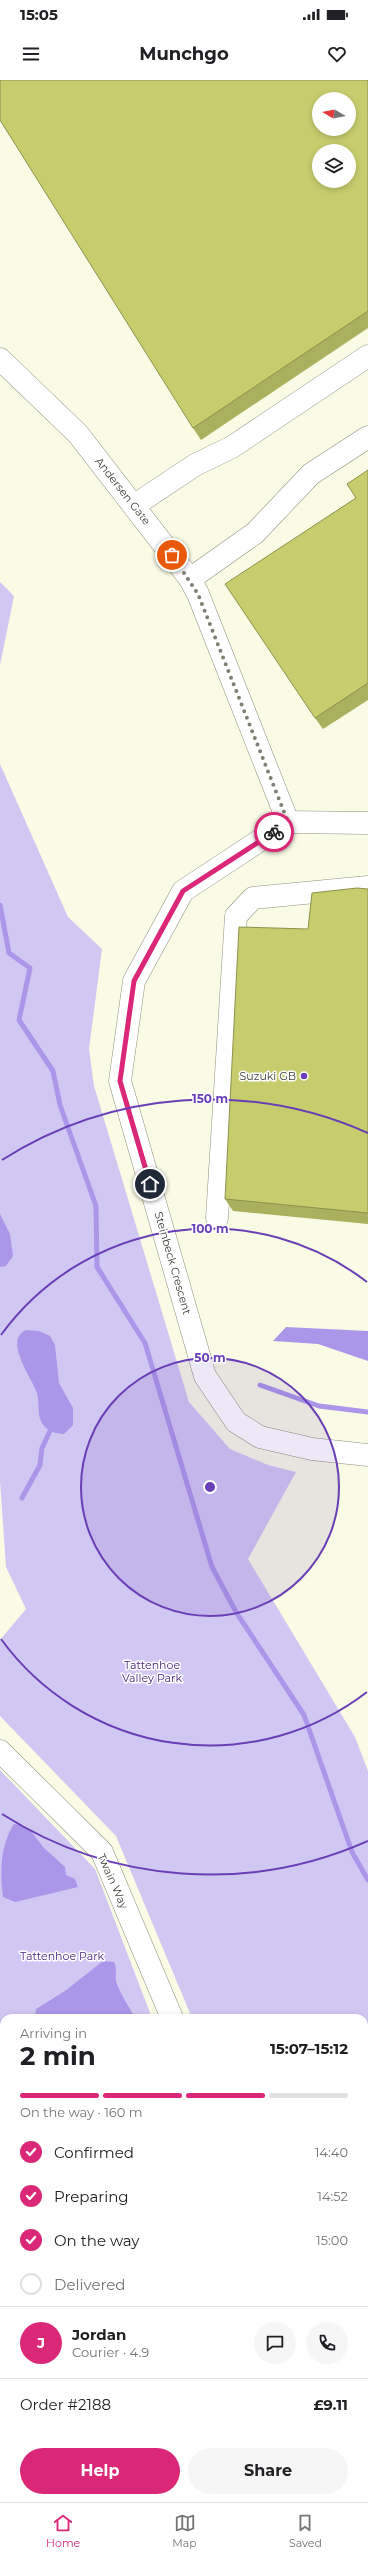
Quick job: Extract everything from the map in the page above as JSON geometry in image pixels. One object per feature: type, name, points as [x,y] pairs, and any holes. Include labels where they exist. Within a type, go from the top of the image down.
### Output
[{"type":"street","points":[[135,505],[194,465],[232,447],[368,356]]},
{"type":"street","name":"Andersen Gate","points":[[0,359],[78,434],[135,505],[190,579],[198,594],[288,822]]},
{"type":"street","points":[[190,579],[255,533],[310,474],[368,437]]},
{"type":"street","points":[[288,822],[368,823]]},
{"type":"street","name":"Steinbeck Crescent","points":[[288,822],[183,891],[134,981],[120,1081],[205,1376],[232,1417],[236,1422],[260,1437],[312,1449],[368,1454]]},
{"type":"street","points":[[217,1218],[236,916],[254,898],[368,887]]},
{"type":"street","name":"Twain Way","points":[[0,1751],[102,1852],[170,2014]]},
{"type":"green space","points":[[0,582],[14,596],[0,665]]},
{"type":"green space","name":"Tattenhoe Valley Park","points":[[0,764],[68,917],[102,949],[89,1049],[94,1086],[189,1402],[230,1449],[268,1465],[296,1472],[248,1559],[355,1737],[368,1771],[368,2014],[190,2014],[116,1836],[0,1716],[0,1640],[26,1609],[6,1567],[0,1481]]},
{"type":"green space","name":"Tattenhoe Park","points":[[0,1770],[95,1869],[150,2014],[0,2014]]},
{"type":"shaded area","points":[[0,1214],[10,1234],[13,1256],[6,1266],[0,1267]]},
{"type":"shaded area","points":[[286,1327],[368,1331],[368,1361],[318,1344],[273,1341]]},
{"type":"shaded area","points":[[26,1330],[39,1331],[50,1336],[55,1345],[59,1383],[73,1408],[73,1425],[64,1434],[49,1430],[44,1426],[40,1419],[37,1393],[18,1351],[17,1342],[20,1335]]},
{"type":"shaded area","points":[[14,1824],[22,1825],[31,1831],[43,1847],[65,1867],[66,1875],[75,1879],[78,1887],[15,1902],[3,1897],[1,1878],[2,1859],[9,1832]]},
{"type":"shaded area","points":[[103,1961],[114,1962],[116,1967],[117,1984],[133,2014],[35,2014],[36,2009],[65,1991]]},
{"type":"building","points":[[0,80],[368,80],[368,311],[193,428],[0,120]]},
{"type":"building","points":[[368,470],[368,683],[315,718],[225,584],[356,498],[347,484]]},
{"type":"building","name":"Suzuki GB","points":[[357,888],[368,889],[368,1213],[225,1199],[239,927],[308,929],[312,893]]},
{"type":"waterway","points":[[0,905],[9,953],[30,968],[19,1020],[53,1071],[60,1105],[96,1206],[97,1267],[145,1343],[212,1567],[236,1612],[304,1715],[352,1852],[368,1880]]},
{"type":"waterway","points":[[260,1385],[319,1406],[368,1412]]},
{"type":"waterway","points":[[22,1498],[40,1465],[42,1448],[50,1431]]},
{"type":"way so far","points":[[172,555],[190,579],[198,594],[288,822],[274,832]]},
{"type":"place","name":"Suzuki GB","points":[[304,1076]]},
{"type":"route","points":[[150,1184],[120,1081],[134,981],[183,891],[274,832]]}]
